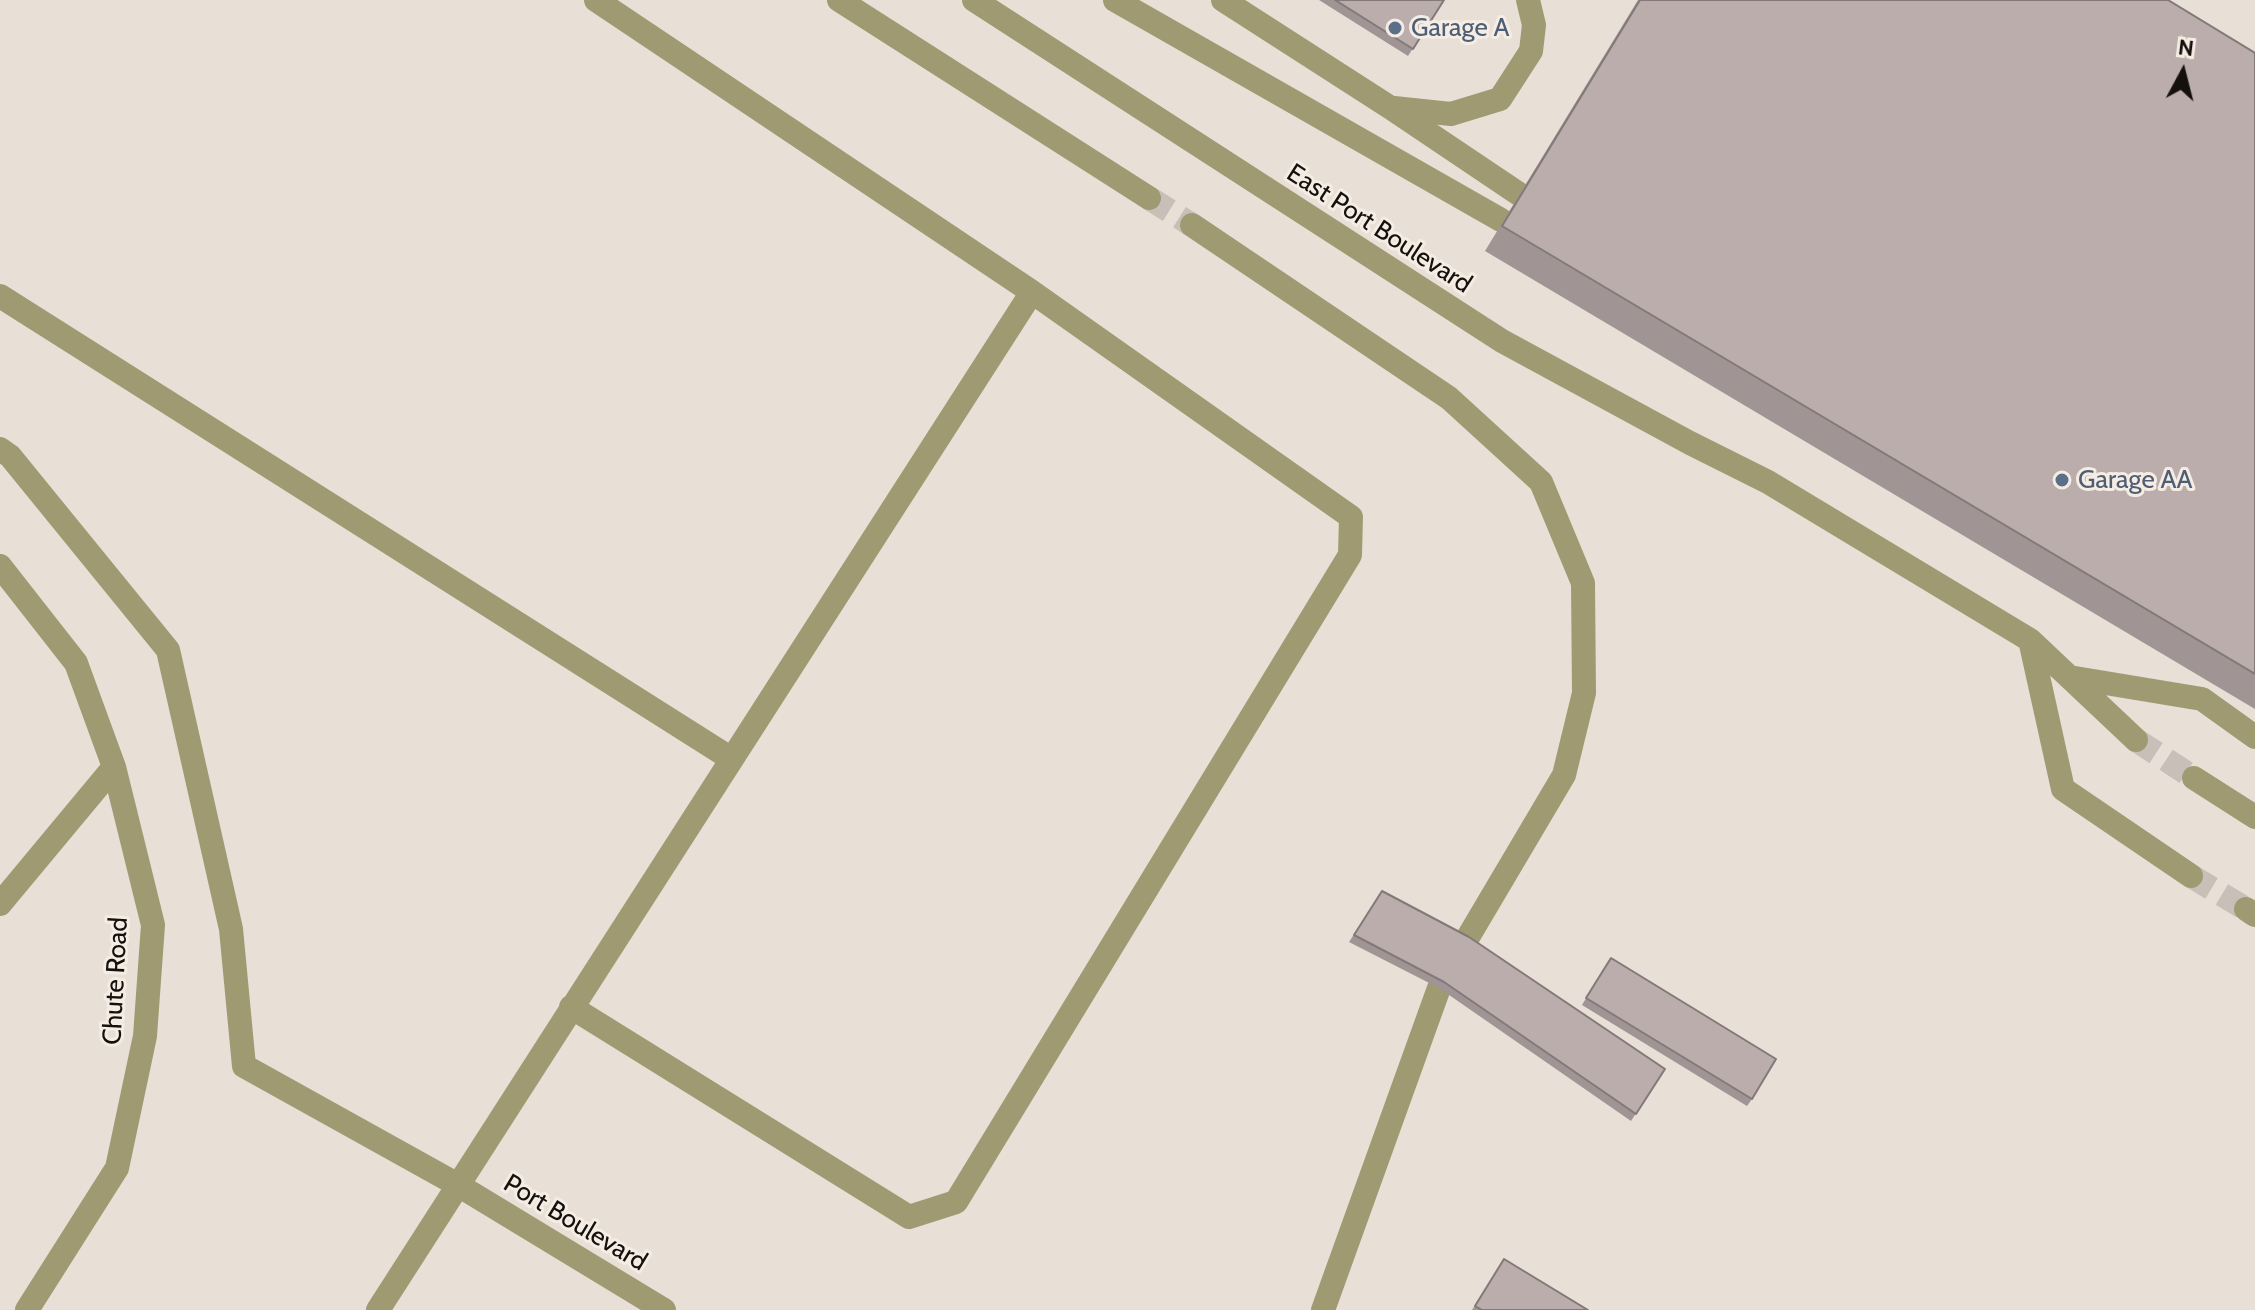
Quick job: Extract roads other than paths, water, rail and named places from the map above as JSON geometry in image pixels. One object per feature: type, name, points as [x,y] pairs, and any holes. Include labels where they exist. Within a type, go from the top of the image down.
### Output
[{"type":"street","points":[[571,1007],[909,1217],[956,1202],[1350,555],[1351,517],[1032,292],[596,0]]},
{"type":"street","points":[[839,0],[1149,198]]},
{"type":"street","name":"East Port Boulevard","points":[[974,0],[1502,341],[1768,482],[2030,640],[2136,740]]},
{"type":"street","points":[[1115,0],[1501,220]]},
{"type":"street","points":[[1223,0],[1519,194]]},
{"type":"street","points":[[1391,108],[1451,114],[1500,99],[1531,51],[1534,25],[1528,0]]},
{"type":"street","points":[[1192,225],[1449,398],[1541,482],[1583,583],[1584,693],[1564,775],[1464,944]]},
{"type":"street","points":[[378,1310],[1032,292]]},
{"type":"street","points":[[0,296],[730,758]]},
{"type":"street","name":"Port Boulevard","points":[[0,449],[10,456],[168,650],[231,929],[244,1066],[458,1185],[664,1310]]},
{"type":"street","name":"Chute Road","points":[[0,566],[76,663],[114,767],[153,925],[145,1036],[117,1168],[27,1310]]},
{"type":"street","points":[[2030,640],[2063,789],[2191,876]]},
{"type":"street","points":[[2069,677],[2202,699],[2255,737]]},
{"type":"street","points":[[0,904],[114,767]]},
{"type":"street","points":[[2194,778],[2255,817]]},
{"type":"street","points":[[1323,1310],[1439,988]]},
{"type":"tunnel","points":[[1149,198],[1192,225]]},
{"type":"tunnel","points":[[2136,740],[2194,778]]},
{"type":"tunnel","points":[[2191,876],[2246,909]]},
{"type":"place","name":"Garage A","points":[[1395,28]]},
{"type":"place","name":"Garage AA","points":[[2062,480]]}]
